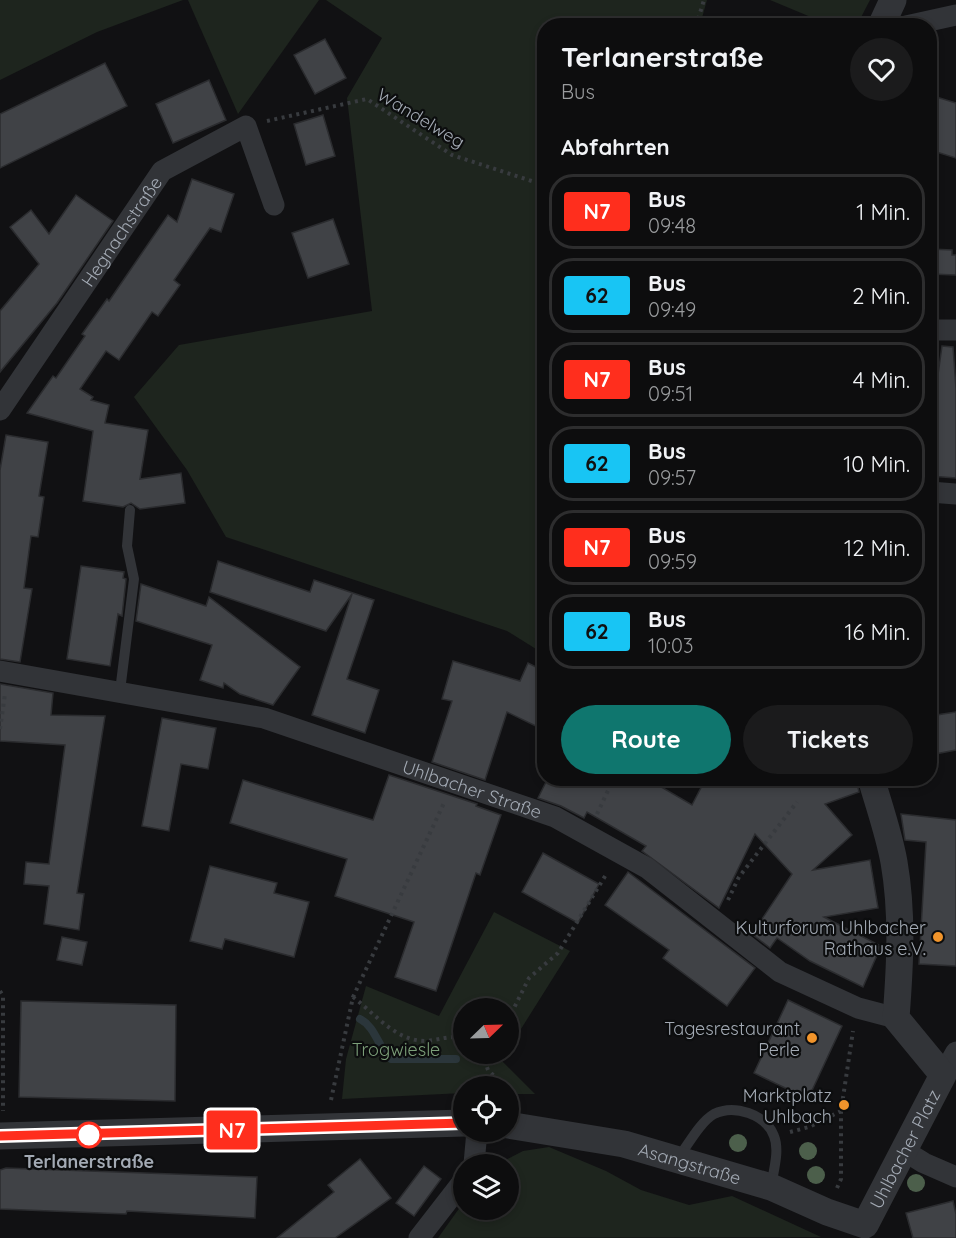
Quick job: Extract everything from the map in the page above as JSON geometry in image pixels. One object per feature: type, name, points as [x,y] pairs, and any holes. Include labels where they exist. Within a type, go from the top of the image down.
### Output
[{"type":"street","points":[[885,18],[893,0]]},
{"type":"street","points":[[937,19],[956,15]]},
{"type":"street","points":[[246,126],[274,205]]},
{"type":"street","name":"Hegnachstraße","points":[[0,410],[162,171],[246,126]]},
{"type":"street","points":[[937,330],[956,330]]},
{"type":"street","points":[[937,493],[956,494]]},
{"type":"street","name":"Uhlbacher Straße","points":[[4,672],[264,718],[555,817],[647,868],[780,972],[858,1008],[896,1018]]},
{"type":"street","points":[[873,786],[894,862],[899,901],[900,966],[896,1018]]},
{"type":"street","name":"Uhlbacher Platz","points":[[866,1231],[903,1150],[949,1064],[896,1018]]},
{"type":"street","points":[[2,1136],[111,1135],[453,1123]]},
{"type":"street","name":"Asangstraße","points":[[519,1127],[624,1144],[771,1187],[866,1231]]},
{"type":"street","points":[[903,1150],[924,1163],[956,1177]]},
{"type":"street","points":[[419,1238],[453,1194]]},
{"type":"lane","points":[[120,691],[134,579],[127,546],[130,510]]},
{"type":"lane","points":[[676,1160],[714,1114],[733,1110],[752,1113],[767,1124],[774,1136],[776,1158],[771,1187]]},
{"type":"path","points":[[698,18],[704,0]]},
{"type":"path","name":"Wandelweg","points":[[246,126],[367,99],[452,155],[537,183]]},
{"type":"path","points":[[0,729],[4,672]]},
{"type":"path","points":[[326,1126],[353,997],[454,781]]},
{"type":"path","points":[[587,834],[610,786]]},
{"type":"path","points":[[739,877],[797,802]]},
{"type":"path","points":[[519,998],[529,978],[558,953],[590,905],[619,852]]},
{"type":"path","points":[[0,991],[3,996],[2,1136]]},
{"type":"path","points":[[353,997],[400,1036],[413,1040],[453,1036]]},
{"type":"path","points":[[827,1212],[841,1179],[841,1111],[858,1008]]},
{"type":"path","points":[[774,1136],[809,1127],[841,1111]]},
{"type":"green space","points":[[0,0],[183,0],[97,32],[0,80]]},
{"type":"green space","points":[[188,0],[319,0],[238,114]]},
{"type":"green space","points":[[326,0],[707,0],[702,18],[537,18],[537,650],[507,631],[226,537],[187,470],[134,397],[179,345],[372,311],[347,98],[382,38]]},
{"type":"green space","points":[[770,0],[870,0],[861,18],[813,18]]},
{"type":"green space","name":"Trogwiesle","points":[[494,912],[570,951],[519,1032],[519,998],[453,998],[453,1064],[505,1064],[517,1076],[453,1076],[453,1093],[342,1099],[346,1059],[366,986],[439,1016]]},
{"type":"green space","name":"Trogwiesle","points":[[519,1078],[535,1094],[519,1094]]},
{"type":"green space","points":[[549,1147],[606,1171],[641,1190],[689,1205],[732,1196],[821,1237],[438,1238],[453,1217],[453,1220],[519,1220],[517,1154]]},
{"type":"building","points":[[325,39],[346,78],[315,94],[294,55]]},
{"type":"building","points":[[105,63],[127,106],[0,168],[0,114]]},
{"type":"building","points":[[209,80],[226,120],[173,143],[156,104]]},
{"type":"building","points":[[937,97],[956,103],[956,158],[937,152]]},
{"type":"building","points":[[323,115],[335,156],[306,165],[294,124]]},
{"type":"building","points":[[192,179],[234,194],[221,232],[210,228],[174,280],[180,285],[158,316],[152,312],[119,360],[106,351],[80,389],[93,397],[91,400],[109,405],[105,423],[148,430],[140,479],[181,473],[185,503],[140,509],[131,503],[123,507],[83,501],[93,431],[27,413],[53,376],[56,378],[85,336],[82,334],[107,299],[109,301],[168,215],[177,222]]},
{"type":"building","points":[[76,195],[113,221],[57,303],[0,372],[0,311],[39,264],[10,227],[31,210],[49,234]]},
{"type":"building","points":[[333,219],[349,264],[308,278],[292,233]]},
{"type":"building","points":[[937,249],[952,250],[952,255],[956,255],[956,275],[937,274]]},
{"type":"building","points":[[942,346],[953,347],[956,388],[956,478],[937,477],[937,382]]},
{"type":"building","points":[[6,435],[48,442],[39,496],[44,497],[38,537],[31,536],[24,588],[32,589],[20,662],[0,659],[0,470]]},
{"type":"building","points":[[218,561],[310,592],[314,580],[374,600],[347,679],[379,690],[365,733],[312,715],[352,594],[326,631],[210,592]]},
{"type":"building","points":[[81,566],[124,572],[123,578],[126,579],[122,616],[118,614],[110,666],[67,659]]},
{"type":"building","points":[[141,584],[206,606],[209,597],[300,667],[273,705],[240,694],[224,683],[223,688],[200,680],[212,645],[136,621]]},
{"type":"building","points":[[453,661],[520,681],[528,663],[537,668],[537,727],[507,712],[485,780],[432,762],[452,701],[442,699]]},
{"type":"building","points":[[0,684],[53,693],[51,715],[105,716],[77,893],[84,894],[79,930],[44,924],[49,886],[24,884],[26,862],[49,864],[65,745],[0,741]]},
{"type":"building","points":[[956,712],[956,750],[937,754],[937,715]]},
{"type":"building","points":[[162,718],[216,728],[208,769],[181,764],[169,831],[142,826]]},
{"type":"building","points":[[389,775],[477,804],[476,806],[501,815],[480,875],[476,873],[436,991],[395,977],[414,922],[335,896],[347,859],[230,823],[243,780],[373,820]]},
{"type":"building","points":[[544,786],[660,786],[692,805],[702,786],[858,786],[859,792],[825,804],[852,835],[813,870],[870,860],[878,908],[824,917],[881,946],[863,987],[810,961],[777,938],[770,948],[752,934],[792,874],[755,834],[719,908],[642,851],[646,846],[587,812],[584,818],[561,806],[538,798]]},
{"type":"building","points":[[901,814],[956,820],[956,966],[919,964],[926,842],[905,840]]},
{"type":"building","points":[[543,853],[599,884],[578,923],[522,892]]},
{"type":"building","points":[[210,866],[277,883],[274,893],[309,902],[294,957],[225,939],[222,949],[190,941]]},
{"type":"building","points":[[628,872],[755,968],[727,1006],[663,958],[669,950],[605,905]]},
{"type":"building","points":[[62,937],[87,942],[82,965],[57,960]]},
{"type":"building","points":[[788,1000],[842,1026],[808,1099],[754,1073]]},
{"type":"building","points":[[21,1001],[176,1005],[175,1101],[19,1097]]},
{"type":"building","points":[[360,1159],[391,1198],[335,1238],[277,1238],[334,1192],[328,1185]]},
{"type":"building","points":[[424,1166],[441,1179],[414,1216],[396,1203]]},
{"type":"building","points":[[6,1168],[257,1177],[255,1218],[127,1211],[126,1214],[0,1209],[0,1170]]},
{"type":"building","points":[[953,1201],[956,1214],[956,1238],[913,1238],[906,1213]]},
{"type":"waterway","points":[[360,1019],[370,1027],[391,1059],[453,1059]]},
{"type":"bus line","name":"N7","points":[[0,1136],[111,1135],[453,1123]]},
{"type":"place","name":"Kulturforum Uhlbacher Rathaus e.V.","points":[[938,937]]},
{"type":"place","name":"Tagesrestaurant Perle","points":[[812,1038]]},
{"type":"place","name":"Marktplatz Uhlbach","points":[[844,1105]]},
{"type":"place","name":"Terlanerstraße","points":[[89,1135]]}]
